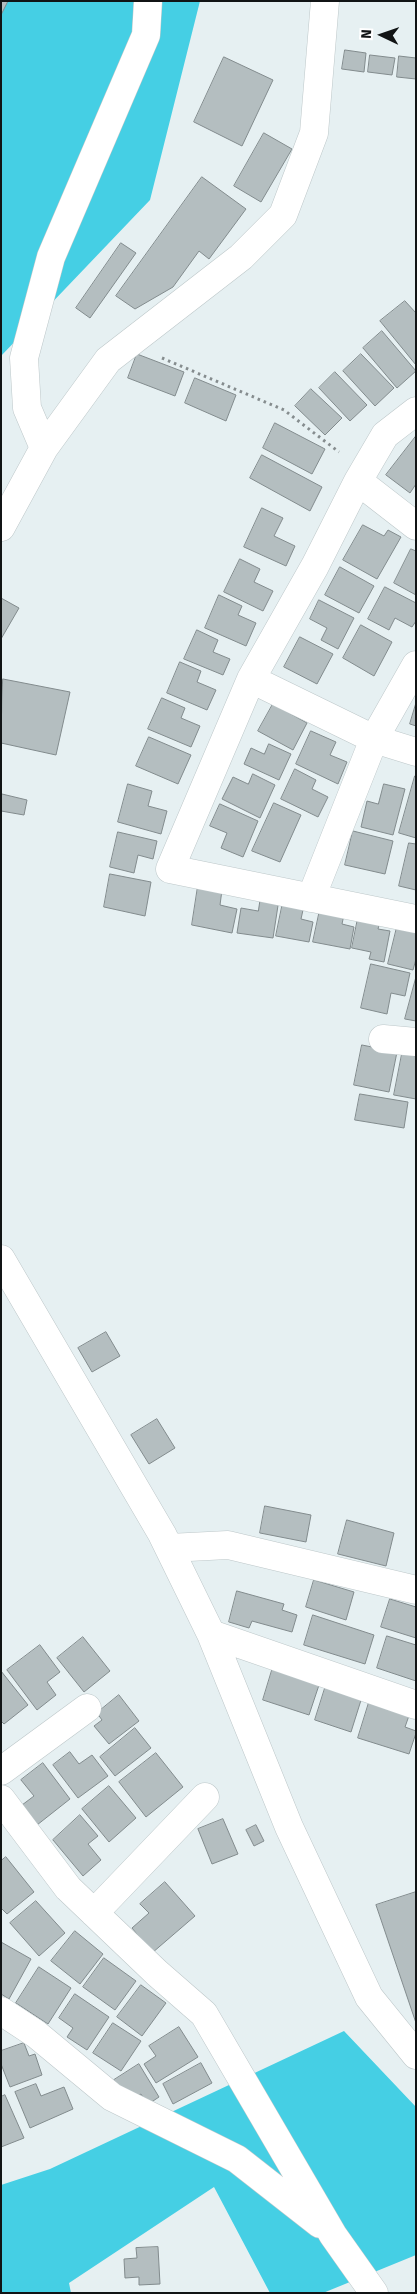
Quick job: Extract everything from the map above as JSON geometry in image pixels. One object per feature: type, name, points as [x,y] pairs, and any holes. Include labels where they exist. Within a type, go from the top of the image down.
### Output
[{"type":"street","points":[[44,448],[27,408],[24,358],[51,257],[146,35],[148,1]]},
{"type":"street","points":[[1,527],[44,448],[108,360],[241,257],[283,215],[314,133],[325,1]]},
{"type":"street","points":[[416,411],[386,435],[358,481],[315,566],[251,679],[170,869],[416,919]]},
{"type":"street","points":[[358,481],[416,526]]},
{"type":"street","points":[[311,898],[374,739],[416,665]]},
{"type":"street","points":[[251,679],[374,739],[416,752]]},
{"type":"street","points":[[383,1039],[416,1042]]},
{"type":"street","points":[[1,1259],[169,1548],[211,1634],[289,1827],[369,1997],[416,2055]]},
{"type":"street","points":[[169,1548],[228,1545],[416,1590]]},
{"type":"street","points":[[211,1634],[416,1705]]},
{"type":"street","points":[[1,1771],[87,1708]]},
{"type":"street","points":[[94,1912],[205,1797]]},
{"type":"street","points":[[1,1799],[68,1888],[157,1973],[204,2014],[333,2234],[374,2293]]},
{"type":"street","points":[[1,2011],[36,2034],[112,2098],[238,2158],[333,2234]]},
{"type":"path","points":[[130,344],[284,410],[342,454],[358,481]]},
{"type":"shaded area","points":[[1,1],[200,1],[150,200],[1,356]]},
{"type":"shaded area","points":[[344,2031],[416,2107],[416,2255],[323,2293],[270,2293],[214,2187],[69,2283],[71,2293],[1,2293],[1,2185],[50,2169]]},
{"type":"building","points":[[1,1],[8,1],[1,15]]},
{"type":"building","points":[[345,50],[366,53],[364,72],[342,69]]},
{"type":"building","points":[[370,55],[395,58],[392,75],[368,72]]},
{"type":"building","points":[[399,56],[416,58],[416,79],[397,77]]},
{"type":"building","points":[[224,57],[273,80],[242,146],[194,122]]},
{"type":"building","points":[[264,133],[292,149],[261,202],[234,186]]},
{"type":"building","points":[[202,177],[246,209],[209,259],[199,251],[173,287],[135,309],[116,296]]},
{"type":"building","points":[[121,243],[136,253],[90,318],[76,308]]},
{"type":"building","points":[[405,301],[416,313],[416,365],[380,321]]},
{"type":"building","points":[[382,331],[416,371],[397,388],[363,348]]},
{"type":"building","points":[[137,354],[184,372],[175,396],[128,378]]},
{"type":"building","points":[[361,354],[394,388],[375,406],[343,371]]},
{"type":"building","points":[[335,372],[367,405],[350,421],[319,388]]},
{"type":"building","points":[[195,378],[236,395],[226,421],[185,403]]},
{"type":"building","points":[[311,389],[342,418],[325,435],[295,406]]},
{"type":"building","points":[[275,423],[325,449],[312,474],[263,448]]},
{"type":"building","points":[[416,436],[416,484],[410,493],[386,475]]},
{"type":"building","points":[[262,455],[322,487],[310,511],[250,478]]},
{"type":"building","points":[[262,508],[283,518],[274,536],[295,546],[286,566],[244,547]]},
{"type":"building","points":[[363,525],[384,536],[388,530],[401,537],[377,579],[343,560]]},
{"type":"building","points":[[411,549],[416,551],[416,595],[394,583]]},
{"type":"building","points":[[240,559],[260,569],[254,582],[273,591],[263,611],[224,592]]},
{"type":"building","points":[[340,567],[374,586],[359,613],[325,595]]},
{"type":"building","points":[[385,587],[416,603],[416,621],[412,627],[395,618],[389,630],[368,619]]},
{"type":"building","points":[[219,595],[242,606],[238,615],[256,623],[246,646],[205,628]]},
{"type":"building","points":[[1,598],[19,608],[1,639]]},
{"type":"building","points":[[319,600],[354,618],[338,649],[321,640],[327,628],[310,619]]},
{"type":"building","points":[[361,625],[392,642],[374,676],[343,658]]},
{"type":"building","points":[[197,630],[218,640],[213,652],[230,659],[223,675],[184,659]]},
{"type":"building","points":[[300,637],[333,654],[317,684],[284,667]]},
{"type":"building","points":[[180,662],[201,671],[197,682],[216,690],[207,710],[167,693]]},
{"type":"building","points":[[3,679],[70,692],[56,755],[1,743]]},
{"type":"building","points":[[162,698],[185,708],[181,718],[200,726],[191,747],[148,729]]},
{"type":"building","points":[[416,703],[416,726],[410,724]]},
{"type":"building","points":[[273,704],[307,723],[293,750],[258,731]]},
{"type":"building","points":[[311,731],[336,742],[330,755],[347,762],[338,784],[296,764]]},
{"type":"building","points":[[149,737],[191,755],[178,784],[136,766]]},
{"type":"building","points":[[269,744],[291,754],[279,780],[244,764],[251,748],[264,754]]},
{"type":"building","points":[[295,769],[316,780],[312,789],[328,797],[318,817],[281,799]]},
{"type":"building","points":[[253,774],[275,785],[260,818],[222,799],[233,777],[248,784]]},
{"type":"building","points":[[416,776],[416,838],[399,833]]},
{"type":"building","points":[[128,784],[152,791],[148,806],[167,811],[161,834],[118,822]]},
{"type":"building","points":[[384,784],[405,789],[393,835],[361,827],[367,801],[378,804]]},
{"type":"building","points":[[2,794],[27,800],[24,815],[1,811]]},
{"type":"building","points":[[274,803],[301,815],[280,862],[252,851]]},
{"type":"building","points":[[220,804],[258,821],[243,857],[221,848],[227,833],[210,826]]},
{"type":"building","points":[[353,831],[393,841],[385,874],[345,865]]},
{"type":"building","points":[[118,832],[157,841],[153,859],[138,855],[134,873],[110,867]]},
{"type":"building","points":[[409,843],[416,844],[416,890],[399,886]]},
{"type":"building","points":[[110,874],[151,882],[145,916],[104,907]]},
{"type":"building","points":[[198,886],[222,890],[220,905],[237,909],[232,933],[192,925]]},
{"type":"building","points":[[261,896],[279,899],[273,938],[237,933],[241,908],[258,911]]},
{"type":"building","points":[[284,897],[305,901],[301,919],[313,922],[309,942],[276,936]]},
{"type":"building","points":[[321,905],[345,910],[342,924],[354,927],[350,949],[313,942]]},
{"type":"building","points":[[359,913],[381,917],[378,929],[390,931],[384,962],[369,959],[371,952],[352,948]]},
{"type":"building","points":[[398,923],[416,927],[416,959],[413,970],[388,964]]},
{"type":"building","points":[[371,964],[410,973],[405,996],[391,993],[387,1014],[361,1008]]},
{"type":"building","points":[[416,977],[416,1021],[405,1019]]},
{"type":"building","points":[[362,1045],[397,1052],[389,1092],[354,1085]]},
{"type":"building","points":[[402,1054],[416,1056],[416,1099],[394,1095]]},
{"type":"building","points":[[360,1094],[408,1102],[404,1128],[355,1120]]},
{"type":"building","points":[[106,1332],[120,1356],[92,1372],[78,1348]]},
{"type":"building","points":[[157,1419],[175,1448],[149,1464],[131,1435]]},
{"type":"building","points":[[265,1506],[311,1515],[306,1542],[260,1533]]},
{"type":"building","points":[[347,1520],[394,1533],[386,1566],[338,1554]]},
{"type":"building","points":[[314,1580],[354,1592],[346,1620],[306,1607]]},
{"type":"building","points":[[237,1591],[284,1604],[282,1610],[297,1615],[292,1632],[252,1621],[249,1628],[229,1622]]},
{"type":"building","points":[[390,1599],[416,1607],[416,1638],[381,1627]]},
{"type":"building","points":[[313,1615],[374,1635],[365,1664],[304,1645]]},
{"type":"building","points":[[387,1636],[416,1645],[416,1681],[377,1668]]},
{"type":"building","points":[[83,1637],[110,1671],[84,1692],[57,1658]]},
{"type":"building","points":[[40,1645],[60,1672],[47,1682],[56,1695],[37,1710],[7,1670]]},
{"type":"building","points":[[273,1667],[320,1682],[309,1715],[263,1700]]},
{"type":"building","points":[[1,1671],[28,1705],[4,1724],[1,1721]]},
{"type":"building","points":[[326,1685],[362,1697],[351,1732],[315,1720]]},
{"type":"building","points":[[119,1695],[139,1721],[109,1744],[94,1726],[102,1720],[97,1713]]},
{"type":"building","points":[[371,1696],[411,1710],[405,1727],[416,1731],[416,1733],[409,1754],[358,1738]]},
{"type":"building","points":[[135,1728],[151,1748],[115,1776],[100,1757]]},
{"type":"building","points":[[70,1752],[79,1764],[92,1755],[108,1776],[78,1798],[53,1765]]},
{"type":"building","points":[[156,1753],[183,1787],[146,1817],[119,1782]]},
{"type":"building","points":[[43,1763],[70,1799],[37,1825],[22,1805],[34,1796],[21,1780]]},
{"type":"building","points":[[109,1786],[136,1818],[109,1842],[82,1809]]},
{"type":"building","points":[[80,1815],[98,1836],[88,1844],[101,1860],[83,1876],[53,1840]]},
{"type":"building","points":[[223,1819],[238,1854],[212,1864],[198,1829]]},
{"type":"building","points":[[256,1825],[264,1841],[254,1846],[246,1830]]},
{"type":"building","points":[[6,1857],[34,1892],[7,1914],[1,1908],[1,1861]]},
{"type":"building","points":[[165,1882],[195,1916],[152,1953],[132,1928],[149,1913],[140,1904]]},
{"type":"building","points":[[416,1892],[416,2023],[376,1905]]},
{"type":"building","points":[[36,1901],[65,1933],[39,1956],[10,1923]]},
{"type":"building","points":[[75,1931],[103,1954],[80,1984],[51,1961]]},
{"type":"building","points":[[1,1942],[31,1959],[9,1999],[1,1994]]},
{"type":"building","points":[[104,1958],[136,1981],[115,2010],[83,1987]]},
{"type":"building","points":[[39,1967],[71,1988],[48,2024],[16,2003]]},
{"type":"building","points":[[141,1985],[166,2003],[142,2036],[117,2017]]},
{"type":"building","points":[[75,1994],[109,2017],[87,2050],[67,2037],[73,2028],[59,2018]]},
{"type":"building","points":[[113,2023],[141,2041],[121,2071],[93,2053]]},
{"type":"building","points":[[179,2027],[198,2057],[156,2083],[144,2064],[156,2056],[149,2046]]},
{"type":"building","points":[[24,2043],[29,2056],[35,2054],[42,2075],[10,2087],[1,2064],[1,2051]]},
{"type":"building","points":[[201,2063],[212,2083],[173,2104],[163,2084]]},
{"type":"building","points":[[139,2064],[159,2097],[147,2105],[141,2094],[127,2102],[114,2080]]},
{"type":"building","points":[[36,2084],[41,2096],[64,2087],[73,2109],[30,2128],[15,2092]]},
{"type":"building","points":[[5,2095],[24,2138],[1,2147],[1,2097]]},
{"type":"building","points":[[158,2247],[160,2284],[139,2285],[139,2277],[125,2278],[124,2259],[137,2258],[136,2248]]}]
